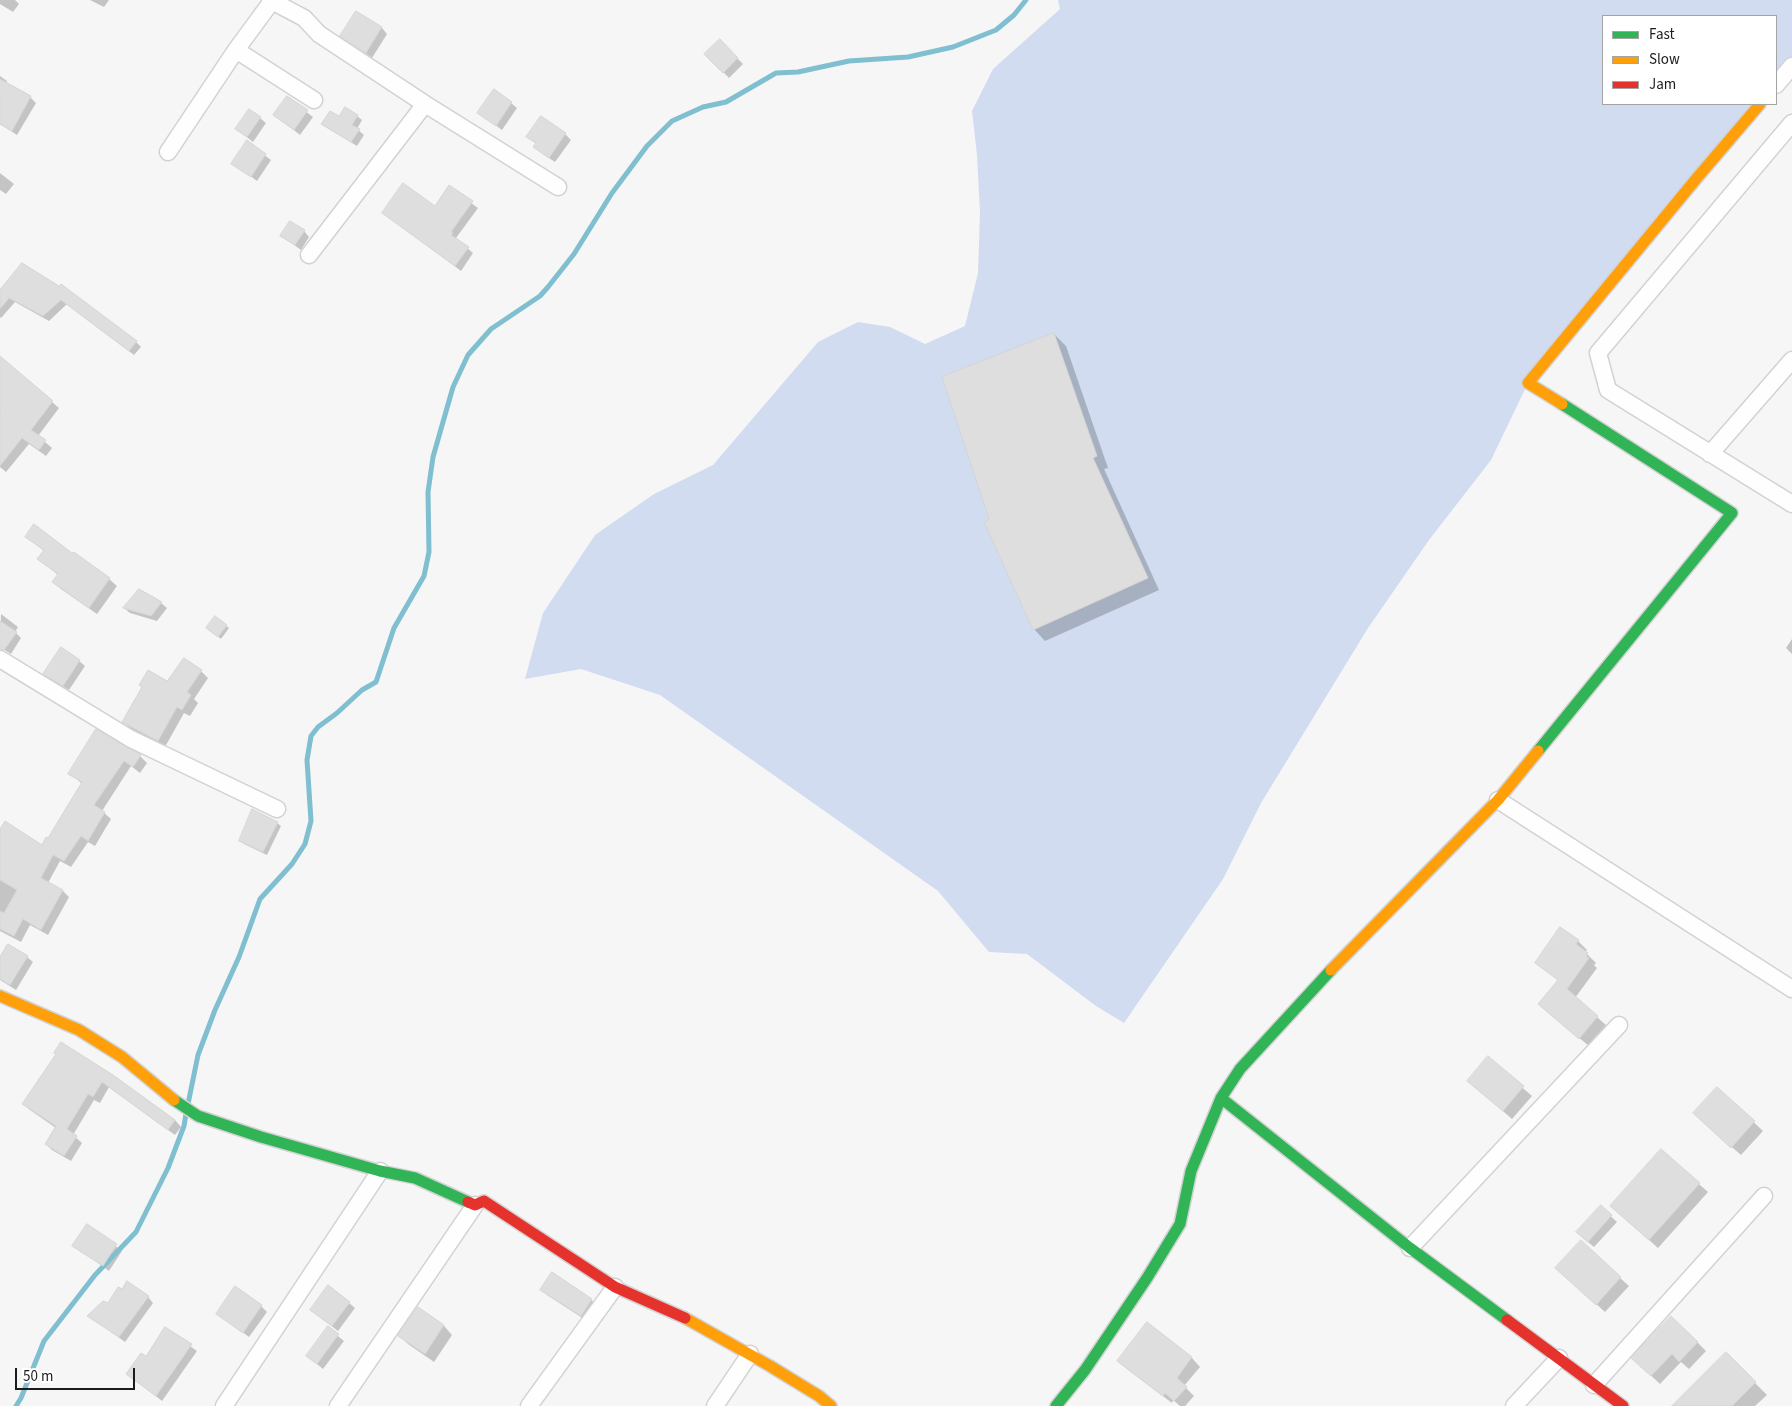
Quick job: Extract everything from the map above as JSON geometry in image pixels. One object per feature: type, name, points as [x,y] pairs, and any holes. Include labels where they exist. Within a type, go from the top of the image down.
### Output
[{"type":"street","points":[[168,152],[271,0],[304,18],[319,34],[425,104],[558,187]]},
{"type":"street","points":[[236,50],[314,100]]},
{"type":"street","points":[[1777,84],[1792,66]]},
{"type":"street","points":[[309,255],[425,104]]},
{"type":"street","points":[[1056,1406],[1085,1370],[1147,1278],[1180,1224],[1191,1171],[1221,1098],[1240,1069],[1314,989],[1498,800],[1732,512],[1528,383],[1759,105]]},
{"type":"street","points":[[1792,123],[1598,353],[1608,390],[1792,504]]},
{"type":"street","points":[[1710,454],[1792,360]]},
{"type":"street","points":[[0,659],[131,739],[277,809]]},
{"type":"street","points":[[1498,800],[1792,989]]},
{"type":"street","points":[[0,996],[79,1030],[122,1057],[175,1101],[198,1116],[261,1137],[380,1171],[415,1178],[475,1205]]},
{"type":"street","points":[[1410,1248],[1620,1025]]},
{"type":"street","points":[[1221,1098],[1410,1248],[1624,1406]]},
{"type":"street","points":[[224,1406],[380,1171]]},
{"type":"street","points":[[1594,1384],[1764,1196]]},
{"type":"street","points":[[338,1406],[475,1205],[484,1201],[615,1287],[639,1296],[723,1338],[819,1396],[831,1406]]},
{"type":"street","points":[[529,1406],[615,1287]]},
{"type":"street","points":[[715,1406],[750,1354]]},
{"type":"street","points":[[1514,1406],[1559,1358]]},
{"type":"shaded area","points":[[1058,0],[1792,0],[1792,66],[1777,84],[1777,15],[1602,15],[1602,105],[1759,105],[1528,383],[1491,460],[1429,540],[1368,628],[1261,803],[1223,879],[1124,1023],[1096,1006],[1027,954],[989,952],[938,891],[660,695],[581,669],[525,679],[543,613],[595,535],[654,494],[713,465],[818,342],[858,322],[890,327],[925,344],[965,326],[978,273],[980,213],[977,155],[972,111],[993,69],[1060,9]]},
{"type":"building","points":[[356,11],[382,27],[366,53],[340,36]]},
{"type":"building","points":[[720,39],[738,58],[723,73],[704,54]]},
{"type":"building","points":[[0,79],[31,96],[12,131],[0,124]]},
{"type":"building","points":[[494,89],[512,102],[496,126],[477,113]]},
{"type":"building","points":[[287,96],[308,110],[294,130],[273,115]]},
{"type":"building","points":[[345,107],[358,115],[352,125],[360,129],[351,142],[321,124],[330,111],[339,116]]},
{"type":"building","points":[[249,109],[261,117],[247,137],[235,129]]},
{"type":"building","points":[[541,116],[566,133],[549,158],[533,147],[536,143],[526,137]]},
{"type":"building","points":[[247,140],[266,154],[251,177],[231,164]]},
{"type":"building","points":[[403,183],[435,206],[449,185],[473,201],[451,232],[453,233],[451,235],[469,247],[455,266],[382,213]]},
{"type":"building","points":[[290,221],[305,230],[295,245],[280,236]]},
{"type":"building","points":[[22,263],[59,286],[61,284],[137,341],[129,351],[61,300],[43,316],[9,298],[0,309],[0,290]]},
{"type":"building","points":[[1054,333],[1097,456],[1093,458],[1148,578],[1033,630],[984,522],[989,519],[942,377]]},
{"type":"building","points":[[0,356],[53,401],[31,430],[46,440],[39,450],[22,438],[0,466]]},
{"type":"building","points":[[34,524],[72,553],[74,552],[110,578],[89,608],[52,582],[58,574],[37,559],[44,550],[25,537]]},
{"type":"building","points":[[139,589],[162,602],[151,616],[123,608]]},
{"type":"building","points":[[215,616],[227,625],[218,637],[206,628]]},
{"type":"building","points":[[0,621],[17,632],[4,650],[0,649]]},
{"type":"building","points":[[61,647],[80,660],[63,686],[43,674]]},
{"type":"building","points":[[184,658],[202,670],[187,692],[191,695],[182,710],[177,707],[158,741],[122,722],[142,687],[139,685],[148,670],[167,681]]},
{"type":"building","points":[[96,729],[141,755],[133,767],[124,761],[94,805],[105,812],[88,841],[81,836],[64,861],[53,855],[41,878],[63,890],[41,930],[23,919],[14,936],[0,929],[0,911],[4,913],[17,890],[0,880],[0,829],[5,821],[42,845],[82,782],[68,774]]},
{"type":"building","points":[[252,809],[278,822],[263,852],[239,841]]},
{"type":"building","points":[[1560,927],[1579,940],[1576,944],[1588,953],[1586,956],[1589,958],[1567,989],[1598,1016],[1579,1039],[1538,1004],[1558,980],[1535,963]]},
{"type":"building","points":[[8,944],[28,956],[10,985],[0,979],[0,957]]},
{"type":"building","points":[[61,1042],[113,1075],[175,1120],[168,1130],[102,1082],[93,1097],[88,1094],[67,1129],[77,1136],[64,1156],[45,1144],[56,1126],[22,1104],[56,1054],[54,1053]]},
{"type":"building","points":[[1488,1056],[1524,1086],[1503,1111],[1467,1081]]},
{"type":"building","points":[[1717,1087],[1755,1121],[1731,1148],[1693,1113]]},
{"type":"building","points":[[1661,1149],[1700,1183],[1649,1240],[1610,1206]]},
{"type":"building","points":[[1601,1205],[1612,1215],[1588,1242],[1576,1232]]},
{"type":"building","points":[[87,1224],[117,1244],[103,1266],[72,1246]]},
{"type":"building","points":[[1581,1240],[1621,1277],[1596,1305],[1555,1268]]},
{"type":"building","points":[[552,1272],[592,1299],[581,1316],[540,1290]]},
{"type":"building","points":[[127,1281],[149,1296],[119,1337],[87,1316],[103,1301],[108,1303],[118,1287],[122,1289]]},
{"type":"building","points":[[328,1285],[350,1302],[332,1326],[310,1310]]},
{"type":"building","points":[[235,1286],[262,1305],[243,1333],[216,1314]]},
{"type":"building","points":[[418,1307],[444,1325],[425,1354],[398,1336]]},
{"type":"building","points":[[1671,1316],[1698,1342],[1679,1362],[1672,1354],[1651,1376],[1631,1358]]},
{"type":"building","points":[[1147,1322],[1192,1357],[1177,1378],[1187,1387],[1174,1401],[1165,1393],[1163,1396],[1117,1361]]},
{"type":"building","points":[[328,1326],[339,1334],[317,1364],[306,1356]]},
{"type":"building","points":[[165,1327],[192,1344],[156,1396],[126,1374],[141,1353],[146,1356]]},
{"type":"building","points":[[1726,1352],[1756,1382],[1732,1406],[1672,1406]]},
{"type":"waterway","points":[[188,1104],[198,1055],[215,1010],[239,957],[260,899],[292,864],[305,844],[311,821],[307,760],[311,736],[318,727],[337,713],[362,690],[376,682],[394,628],[424,576],[429,552],[428,492],[433,457],[453,387],[468,355],[491,329],[540,296],[548,287],[574,254],[612,193],[647,146],[672,121],[703,107],[726,102],[776,73],[798,72],[849,61],[908,57],[953,47],[996,30],[1014,15],[1026,0]]},
{"type":"waterway","points":[[16,1406],[44,1341],[95,1275],[136,1232],[168,1168],[184,1126],[186,1114]]},
{"type":"traffic: fast","points":[[1538,751],[1732,513],[1562,404]]},
{"type":"traffic: fast","points":[[1056,1406],[1085,1370],[1147,1278],[1180,1224],[1191,1171],[1221,1098],[1240,1069],[1331,970]]},
{"type":"traffic: fast","points":[[1221,1098],[1410,1248],[1507,1320]]},
{"type":"traffic: fast","points":[[174,1100],[198,1116],[261,1137],[380,1171],[415,1178],[468,1202]]},
{"type":"traffic: slow","points":[[1562,404],[1528,383],[1759,105]]},
{"type":"traffic: slow","points":[[1331,970],[1498,800],[1538,751]]},
{"type":"traffic: slow","points":[[0,996],[79,1030],[122,1057],[174,1100]]},
{"type":"traffic: slow","points":[[685,1318],[770,1366],[819,1396],[831,1406]]},
{"type":"traffic: jam","points":[[468,1202],[475,1205],[484,1201],[615,1287],[685,1318]]},
{"type":"traffic: jam","points":[[1507,1320],[1623,1406]]}]
